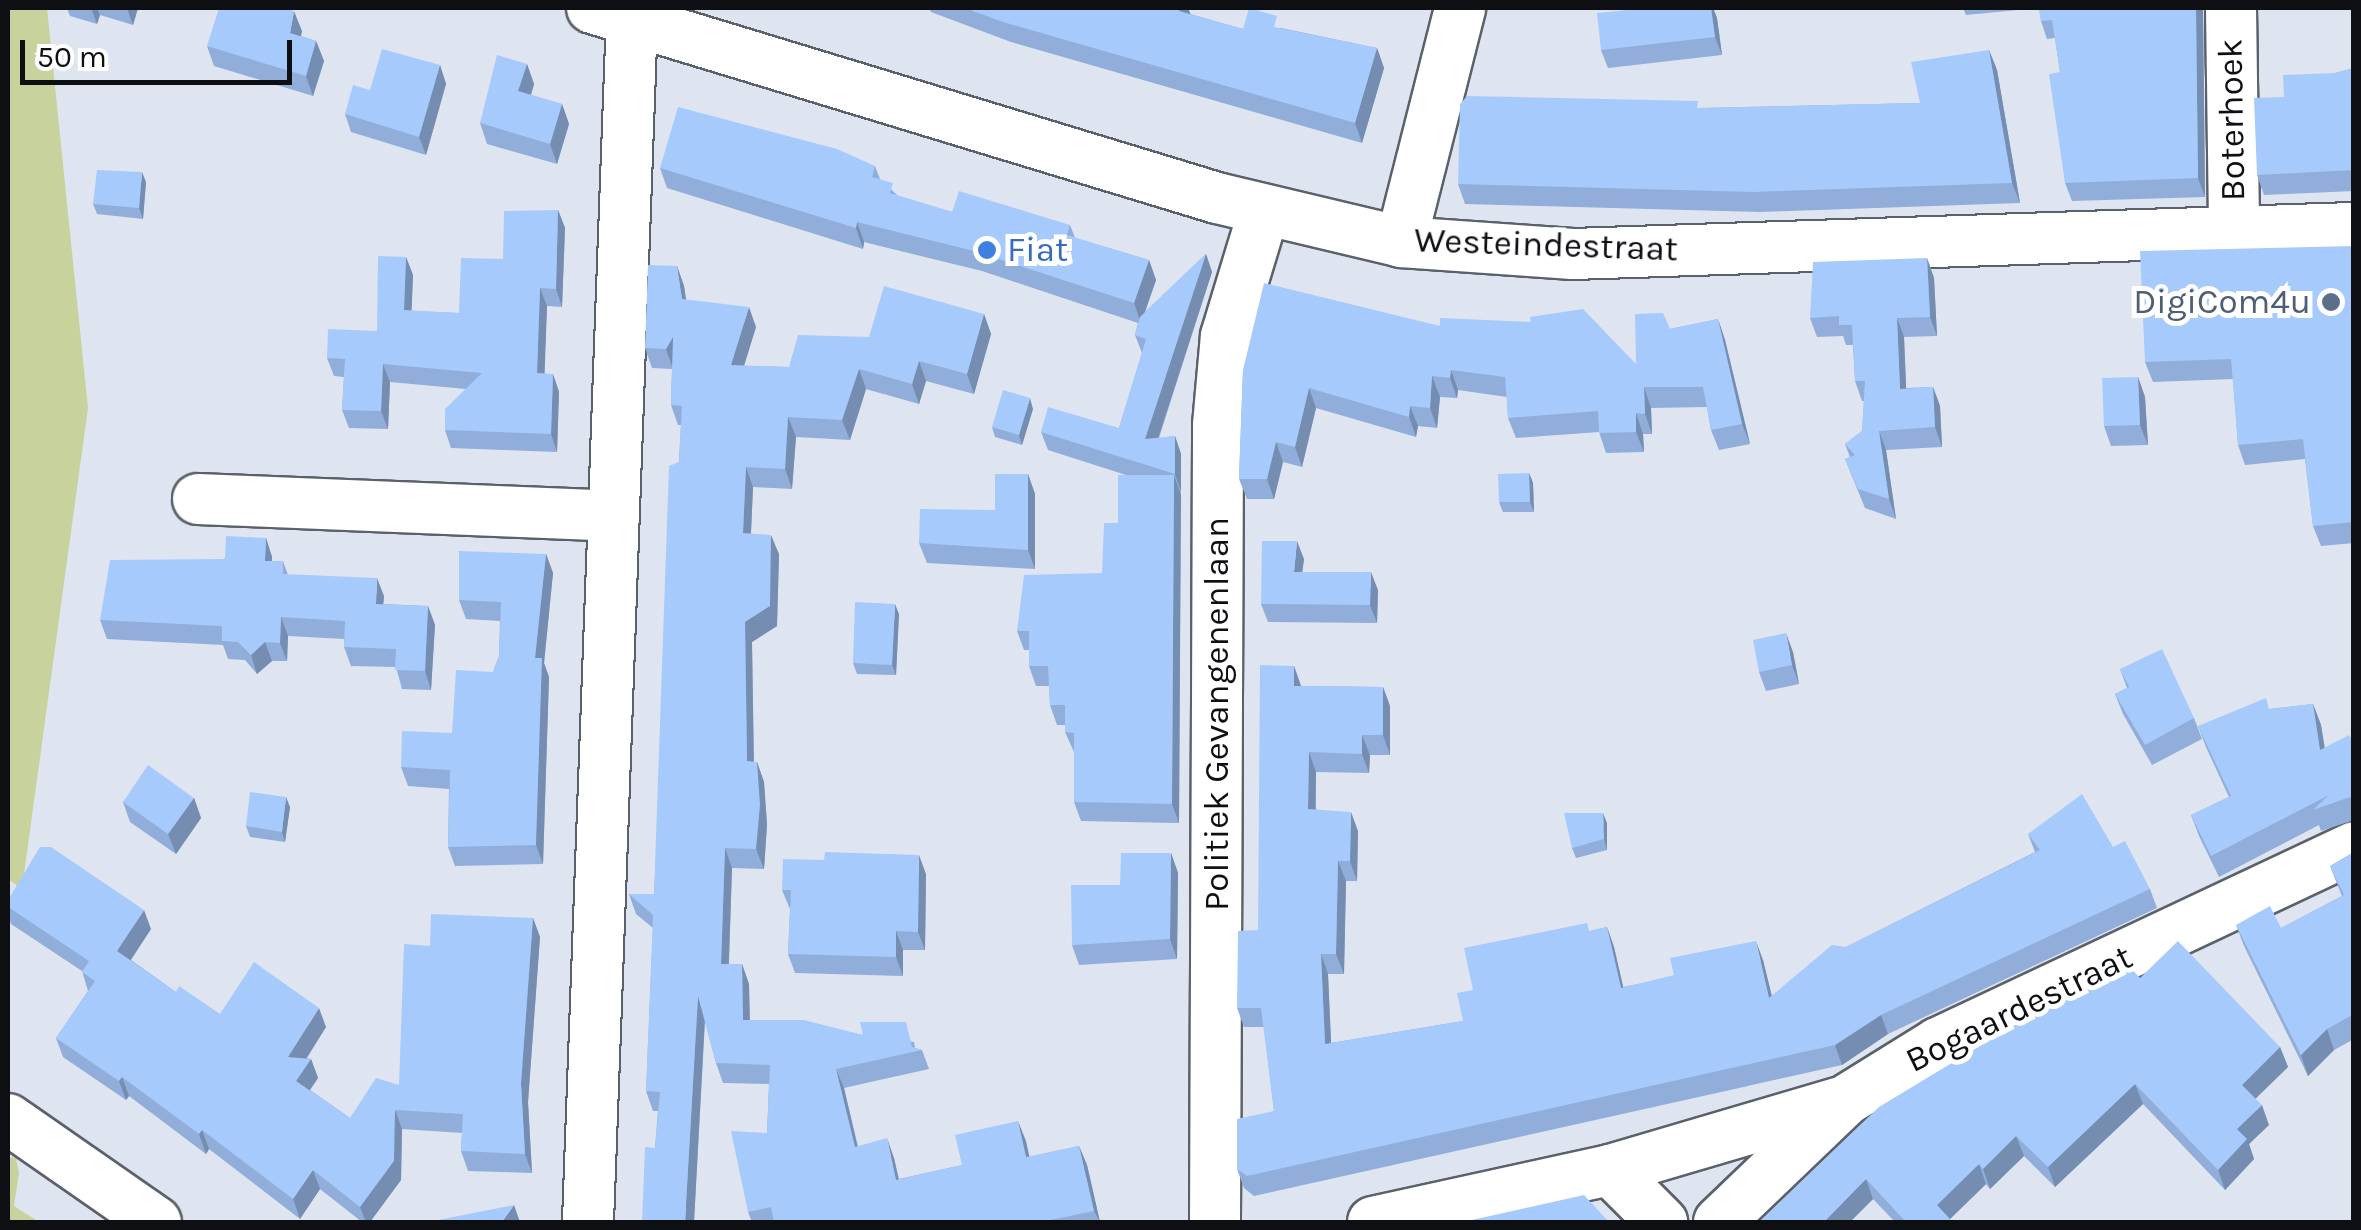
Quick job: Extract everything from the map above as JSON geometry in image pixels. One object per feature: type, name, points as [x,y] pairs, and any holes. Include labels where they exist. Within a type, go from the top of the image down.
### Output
[{"type":"street","points":[[1402,242],[1460,8]]},
{"type":"street","name":"Boterhoek","points":[[2231,8],[2234,232]]},
{"type":"street","points":[[588,1222],[614,516],[612,14]]},
{"type":"street","name":"Westeindestraat","points":[[612,14],[1264,212],[1402,242],[1574,254],[2354,228]]},
{"type":"street","name":"Politiek Gevangenenlaan","points":[[1215,1222],[1218,425],[1226,336],[1264,212]]},
{"type":"street","points":[[198,499],[614,516]]},
{"type":"street","name":"Bogaardestraat","points":[[1719,1222],[1846,1100],[1938,1043],[2354,848]]},
{"type":"street","points":[[1373,1222],[1610,1170],[1846,1100]]},
{"type":"street","points":[[8,1120],[156,1222]]},
{"type":"street","points":[[1610,1170],[1662,1222]]},
{"type":"green space","points":[[8,8],[47,8],[88,408],[22,889],[8,879]]},
{"type":"green space","points":[[8,1157],[16,1158],[19,1173],[14,1206],[39,1222],[8,1222]]},
{"type":"building","points":[[219,8],[294,11],[290,33],[316,41],[306,76],[207,46]]},
{"type":"building","points":[[965,8],[1180,8],[1179,11],[1243,29],[1249,8],[1277,16],[1274,27],[1377,48],[1355,123]]},
{"type":"building","points":[[1711,8],[1715,37],[1601,50],[1597,13]]},
{"type":"building","points":[[2039,8],[2196,8],[2198,178],[2065,183],[2049,74],[2060,72],[2052,20],[2041,21]]},
{"type":"building","points":[[382,49],[440,65],[419,137],[345,114],[353,85],[370,90]]},
{"type":"building","points":[[1989,50],[2012,183],[1753,192],[1458,184],[1460,104],[1467,96],[1698,101],[1697,108],[1920,103],[1911,62]]},
{"type":"building","points":[[497,55],[527,64],[518,91],[562,104],[550,144],[480,123]]},
{"type":"building","points":[[2354,68],[2354,170],[2257,175],[2254,98],[2284,97],[2283,75],[2335,73]]},
{"type":"building","points":[[678,107],[837,149],[875,166],[872,177],[893,183],[890,193],[952,212],[959,191],[1070,225],[1067,235],[1149,260],[1134,303],[974,251],[857,222],[856,228],[660,168]]},
{"type":"building","points":[[97,170],[142,172],[139,208],[93,204]]},
{"type":"building","points":[[558,210],[556,289],[540,288],[537,373],[553,374],[551,434],[445,430],[445,409],[482,373],[383,364],[381,411],[342,410],[345,359],[327,358],[328,329],[377,331],[378,256],[406,257],[404,310],[459,313],[461,258],[503,259],[504,211]]},
{"type":"building","points":[[2354,246],[2354,522],[2313,526],[2303,439],[2238,445],[2231,359],[2145,362],[2140,251]]},
{"type":"building","points":[[1206,254],[1145,439],[1175,436],[1175,474],[1041,432],[1048,407],[1119,428],[1146,339],[1135,335],[1140,317]]},
{"type":"building","points":[[1927,258],[1930,317],[1897,318],[1900,389],[1933,387],[1935,427],[1879,431],[1889,499],[1858,489],[1845,459],[1855,455],[1845,444],[1862,431],[1865,381],[1855,381],[1852,325],[1839,325],[1839,316],[1810,318],[1813,262]]},
{"type":"building","points":[[648,265],[677,266],[682,299],[749,307],[731,365],[789,367],[798,335],[869,337],[884,286],[984,314],[967,374],[919,361],[912,384],[859,369],[842,420],[788,417],[785,469],[746,467],[743,533],[771,535],[770,606],[745,622],[747,761],[757,762],[760,805],[756,849],[725,848],[721,964],[742,964],[743,1020],[804,1020],[863,1035],[860,1022],[906,1022],[912,1047],[922,1050],[836,1069],[855,1147],[887,1138],[896,1180],[962,1165],[955,1135],[1018,1121],[1026,1157],[1079,1146],[1094,1211],[1041,1222],[774,1222],[771,1207],[748,1212],[731,1131],[767,1133],[770,1065],[716,1063],[698,996],[685,1222],[642,1222],[645,1147],[655,1148],[660,1092],[646,1091],[653,915],[629,894],[654,894],[669,466],[679,462],[682,406],[671,405],[673,337],[666,349],[645,348]]},
{"type":"building","points":[[1264,283],[1440,326],[1440,318],[1531,322],[1530,317],[1583,309],[1636,364],[1635,314],[1663,313],[1670,329],[1718,319],[1742,424],[1711,430],[1703,387],[1644,387],[1645,414],[1636,413],[1636,432],[1599,433],[1598,411],[1508,418],[1505,377],[1451,370],[1450,378],[1432,376],[1430,408],[1410,406],[1409,417],[1309,388],[1295,447],[1276,442],[1267,479],[1239,479],[1243,370]]},
{"type":"building","points":[[2138,377],[2140,425],[2104,426],[2102,378]]},
{"type":"building","points":[[1003,390],[1030,398],[1019,435],[992,427]]},
{"type":"building","points":[[1529,473],[1530,502],[1499,502],[1498,474]]},
{"type":"building","points":[[995,474],[1028,474],[1028,550],[919,543],[920,509],[995,510]]},
{"type":"building","points":[[1118,475],[1174,475],[1172,804],[1074,802],[1074,733],[1065,732],[1065,705],[1050,705],[1048,666],[1029,666],[1029,631],[1017,631],[1024,575],[1102,573],[1104,523],[1118,523]]},
{"type":"building","points":[[226,536],[266,538],[265,561],[283,561],[283,574],[377,578],[376,604],[428,606],[425,671],[395,670],[396,649],[344,647],[345,621],[281,617],[280,643],[265,642],[251,655],[238,642],[222,641],[222,626],[100,620],[110,560],[225,559]]},
{"type":"building","points":[[1262,541],[1297,541],[1294,572],[1371,572],[1370,605],[1261,604]]},
{"type":"building","points":[[459,551],[546,554],[535,658],[542,658],[536,845],[448,847],[450,770],[401,767],[402,731],[452,733],[456,670],[493,672],[499,656],[501,602],[459,600]]},
{"type":"building","points":[[855,602],[895,604],[892,665],[853,663]]},
{"type":"building","points":[[1786,633],[1792,665],[1759,672],[1753,640]]},
{"type":"building","points":[[2162,649],[2194,718],[2145,745],[2115,694],[2129,687],[2120,669]]},
{"type":"building","points":[[1260,665],[1294,666],[1294,686],[1383,687],[1383,735],[1362,735],[1362,754],[1309,752],[1308,809],[1351,812],[1350,861],[1338,861],[1336,954],[1321,954],[1325,1044],[1463,1021],[1457,993],[1473,990],[1464,948],[1587,923],[1589,931],[1607,927],[1621,988],[1674,975],[1670,958],[1756,941],[1769,998],[1832,945],[1846,947],[2040,850],[2028,834],[2082,794],[2113,847],[2125,841],[2150,889],[1881,1015],[1835,1045],[1247,1176],[1237,1169],[1237,1119],[1274,1111],[1261,1008],[1237,1008],[1238,931],[1258,930]]},
{"type":"building","points":[[2266,698],[2269,709],[2313,704],[2320,750],[2349,735],[2354,744],[2354,800],[2350,797],[2313,810],[2329,795],[2211,856],[2191,815],[2231,796],[2198,726]]},
{"type":"building","points":[[148,765],[194,798],[168,834],[123,802]]},
{"type":"building","points":[[250,792],[286,797],[282,832],[246,826]]},
{"type":"building","points":[[1564,813],[1603,813],[1604,839],[1572,848]]},
{"type":"building","points":[[40,847],[51,847],[144,910],[117,951],[176,992],[179,986],[220,1014],[254,962],[319,1008],[288,1057],[311,1059],[296,1081],[350,1118],[376,1078],[399,1085],[404,944],[430,946],[431,914],[533,918],[521,1083],[525,1154],[461,1151],[463,1114],[395,1110],[394,1161],[360,1207],[313,1170],[293,1199],[202,1130],[199,1134],[122,1077],[119,1081],[56,1038],[95,981],[82,972],[89,961],[8,907],[8,900]]},
{"type":"building","points":[[825,852],[919,855],[918,932],[896,931],[896,957],[788,954],[791,890],[782,890],[783,859],[824,860]]},
{"type":"building","points":[[2354,852],[2354,1014],[2327,1029],[2301,1055],[2236,925],[2270,906],[2281,928],[2344,895],[2330,866]]},
{"type":"building","points":[[1121,853],[1171,853],[1170,939],[1072,945],[1071,885],[1120,885]]},
{"type":"building","points":[[2178,941],[2280,1047],[2242,1085],[2262,1105],[2237,1129],[2247,1139],[2218,1170],[2135,1084],[2048,1167],[2016,1136],[1983,1169],[1979,1164],[1937,1205],[1950,1219],[1947,1222],[1906,1222],[1866,1179],[1826,1222],[1759,1222],[1879,1107],[2021,1021],[2129,966],[2140,978]]},
{"type":"building","points":[[1584,1195],[1609,1222],[1463,1222]]},
{"type":"building","points":[[514,1205],[502,1222],[428,1222]]},
{"type":"place","name":"Fiat","points":[[987,250]]},
{"type":"place","name":"DigiCom4u","points":[[2331,302]]}]
